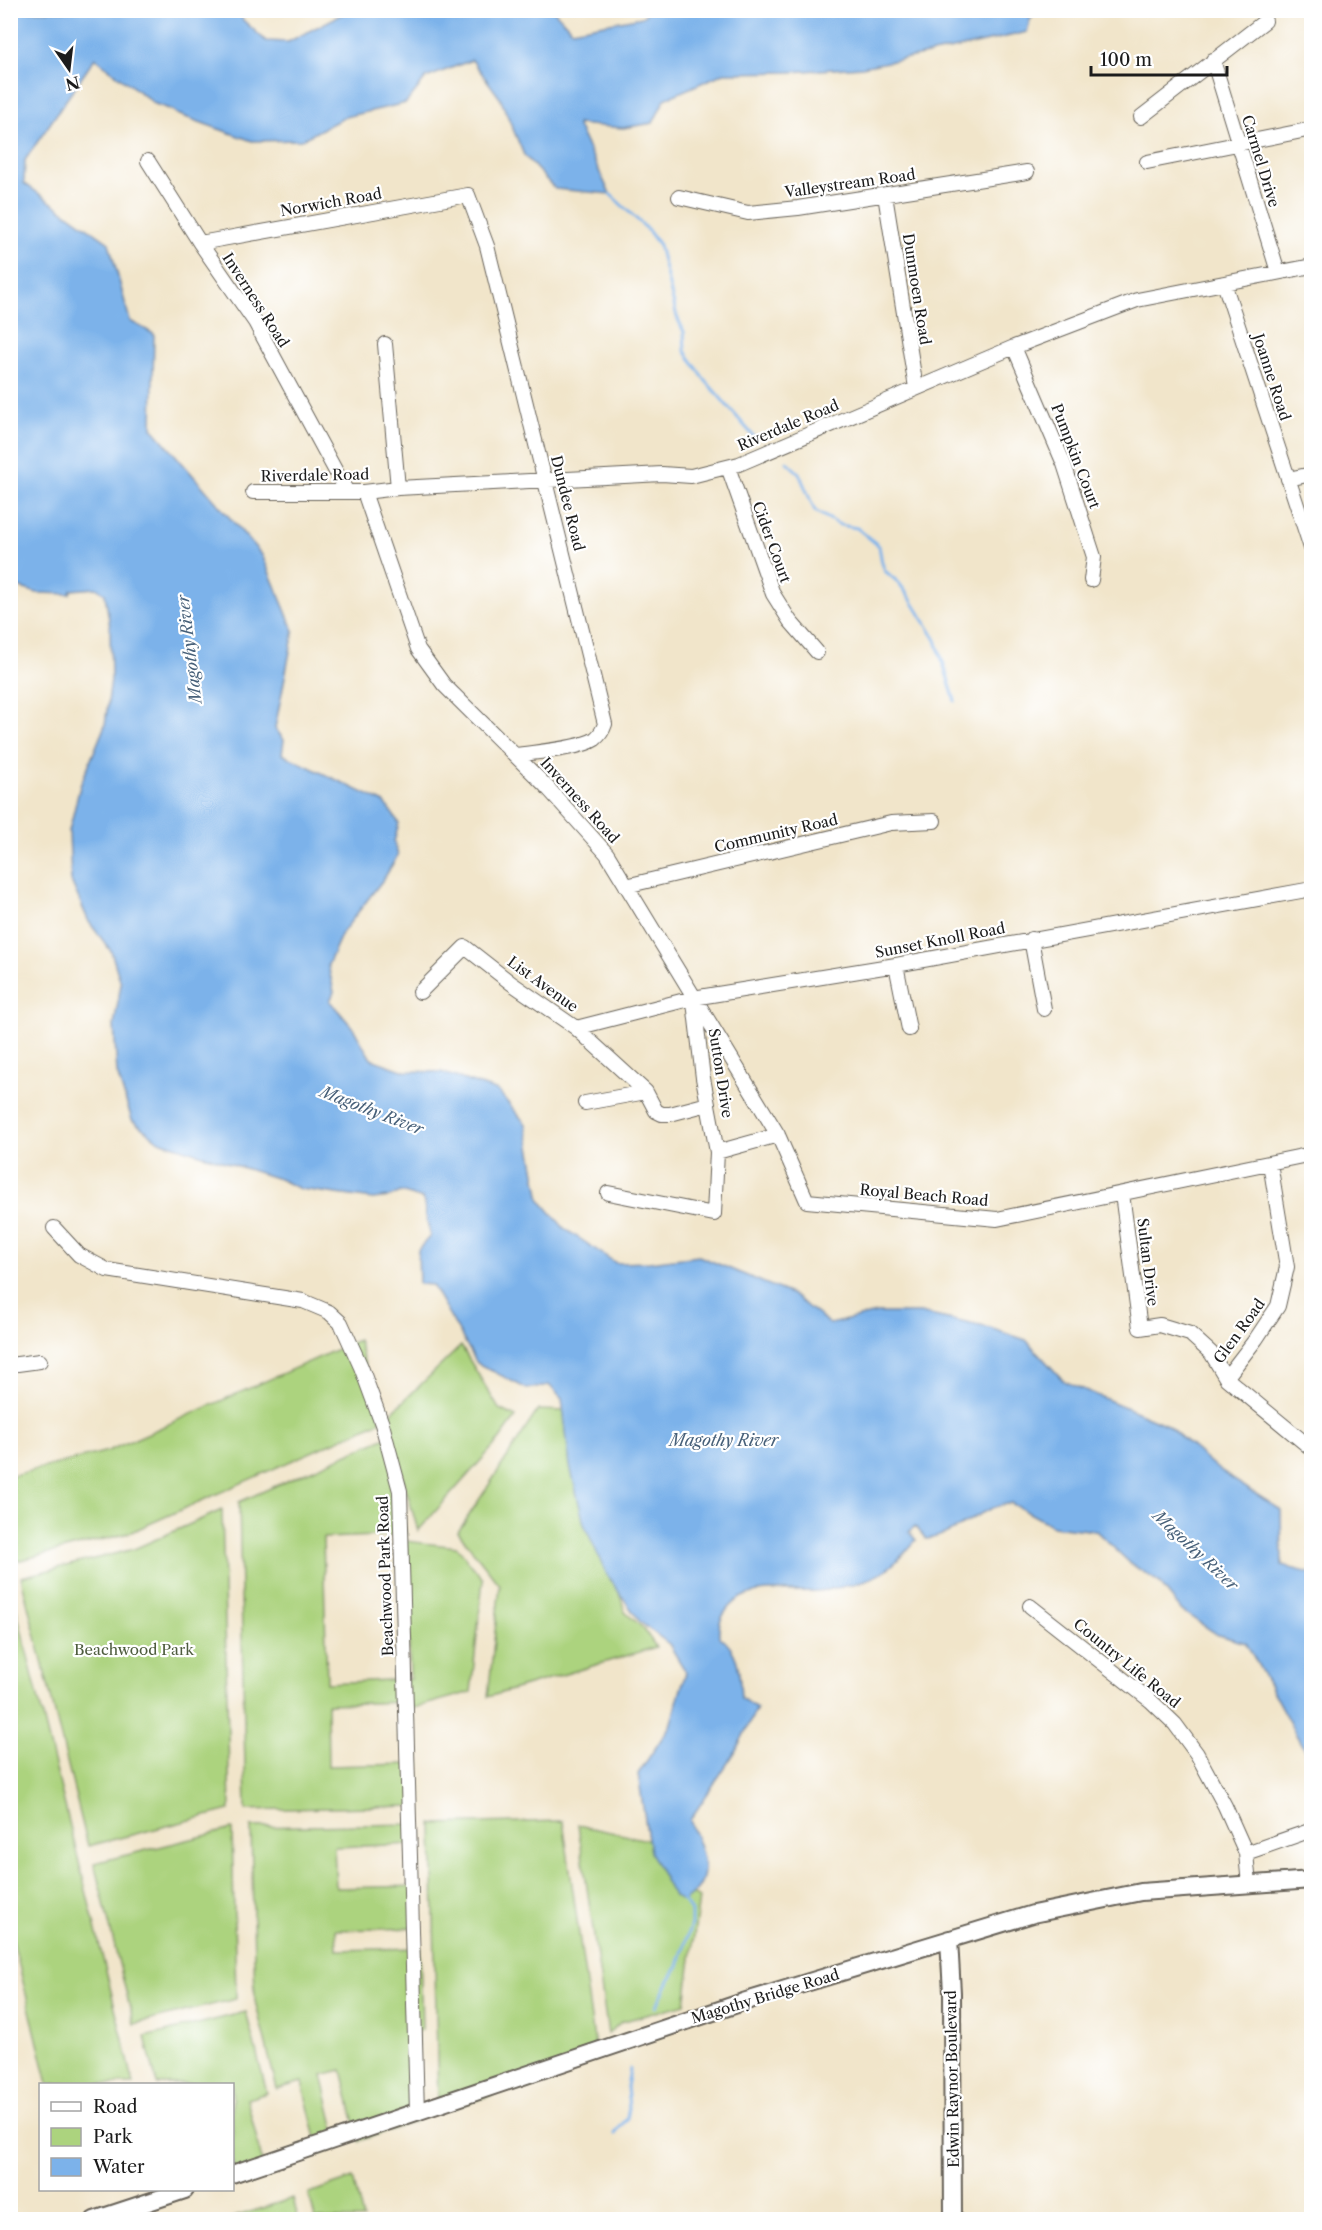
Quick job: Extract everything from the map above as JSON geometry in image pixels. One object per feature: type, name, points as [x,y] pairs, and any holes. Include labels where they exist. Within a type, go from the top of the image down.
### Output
[{"type":"main road","name":"Magothy Bridge Road","points":[[234,2173],[743,2002],[1033,1914],[1141,1892],[1311,1880]]},
{"type":"main road","name":"Edwin Raynor Boulevard","points":[[949,1939],[952,1994],[953,2220]]},
{"type":"main road","points":[[94,2220],[182,2191]]},
{"type":"street","points":[[1141,117],[1265,21]]},
{"type":"street","name":"Carmel Drive","points":[[1213,60],[1278,272]]},
{"type":"street","points":[[1147,162],[1311,129]]},
{"type":"street","name":"Inverness Road","points":[[148,161],[200,243],[255,322],[347,492]]},
{"type":"street","name":"Valleystream Road","points":[[679,197],[748,213],[798,208],[1027,172]]},
{"type":"street","name":"Norwich Road","points":[[200,243],[468,195]]},
{"type":"street","name":"Dundee Road","points":[[468,195],[487,246],[605,724],[601,734],[592,741],[578,746],[516,755]]},
{"type":"street","name":"Dunmoen Road","points":[[885,195],[916,388]]},
{"type":"street","name":"Riverdale Road","points":[[253,492],[364,492],[399,488],[662,474],[691,476],[728,467],[1014,347],[1137,300],[1311,266]]},
{"type":"street","name":"Joanne Road","points":[[1224,283],[1311,551]]},
{"type":"street","points":[[385,344],[399,488]]},
{"type":"street","name":"Pumpkin Court","points":[[1014,347],[1064,464],[1094,557],[1091,580]]},
{"type":"street","name":"Cider Court","points":[[728,467],[773,594],[790,621],[817,652]]},
{"type":"street","points":[[1288,479],[1311,474]]},
{"type":"street","name":"Inverness Road","points":[[364,492],[418,649],[444,685],[516,755],[607,854],[777,1135]]},
{"type":"street","name":"Community Road","points":[[626,886],[891,823],[934,821]]},
{"type":"street","name":"Sunset Knoll Road","points":[[576,1028],[693,998],[896,965],[1311,888]]},
{"type":"street","points":[[1031,939],[1044,1009]]},
{"type":"street","name":"List Avenue","points":[[420,992],[465,947],[511,983],[576,1028],[646,1092],[656,1111],[670,1114],[708,1104]]},
{"type":"street","points":[[896,965],[909,1029]]},
{"type":"street","name":"Sutton Drive","points":[[608,1193],[714,1214],[717,1152],[693,998]]},
{"type":"street","points":[[585,1103],[646,1092]]},
{"type":"street","points":[[717,1152],[777,1135]]},
{"type":"street","name":"Royal Beach Road","points":[[777,1135],[807,1201],[997,1219],[1311,1154]]},
{"type":"street","name":"Glen Road","points":[[1226,1378],[1256,1340],[1278,1306],[1287,1267],[1270,1163]]},
{"type":"street","name":"Sultan Drive","points":[[1122,1194],[1140,1328],[1160,1325],[1190,1334],[1211,1353],[1226,1378]]},
{"type":"street","name":"Beachwood Park Road","points":[[54,1227],[79,1254],[107,1270],[303,1302],[329,1312],[341,1323],[360,1366],[382,1424],[400,1491],[417,2113]]},
{"type":"street","points":[[10,1365],[40,1361]]},
{"type":"street","points":[[1226,1378],[1311,1449]]},
{"type":"street","name":"Country Life Road","points":[[1029,1606],[1150,1701],[1175,1724],[1197,1754],[1226,1806],[1246,1853],[1249,1885]]},
{"type":"street","points":[[1246,1853],[1311,1830]]},
{"type":"green space","points":[[358,1340],[381,1421],[129,1533],[17,1561],[11,1535],[10,1476],[108,1451]]},
{"type":"green space","points":[[461,1346],[499,1409],[516,1417],[500,1439],[418,1531],[385,1414],[388,1416]]},
{"type":"green space","points":[[538,1410],[566,1411],[625,1612],[643,1628],[656,1647],[488,1697],[500,1585],[458,1532]]},
{"type":"green space","points":[[386,1437],[406,1535],[323,1538],[327,1683],[410,1679],[406,1541],[457,1547],[483,1579],[471,1692],[410,1709],[410,1702],[327,1704],[328,1766],[412,1764],[413,1806],[246,1810],[239,1502]]},
{"type":"green space","name":"Beachwood Park","points":[[222,1510],[230,1810],[88,1846],[21,1577],[134,1549]]},
{"type":"green space","name":"Beachwood Park","points":[[11,1588],[134,2083],[48,2083],[11,1933]]},
{"type":"green space","points":[[563,1821],[595,2047],[578,2064],[449,2110],[438,2104],[432,1824]]},
{"type":"green space","points":[[417,1824],[418,1844],[334,1847],[336,1888],[419,1886],[420,1928],[336,1930],[337,1950],[420,1948],[422,2030],[417,2031],[419,2112],[414,2122],[359,2141],[342,2070],[322,2075],[339,2147],[320,2154],[302,2082],[277,2089],[255,2001],[251,1827]]},
{"type":"green space","points":[[578,1825],[666,1844],[665,1876],[699,1898],[685,2004],[621,2022],[608,2034]]},
{"type":"green space","points":[[232,1829],[236,1999],[134,2024],[94,1863]]},
{"type":"green space","points":[[246,2012],[267,2093],[247,2099],[265,2173],[234,2183],[234,2083],[157,2083],[145,2037]]},
{"type":"green space","points":[[353,2178],[363,2219],[315,2219],[309,2193]]},
{"type":"green space","points":[[293,2198],[298,2219],[229,2219]]},
{"type":"water","name":"Magothy River","points":[[350,10],[554,11],[572,30],[642,17],[650,10],[1037,11],[1030,20],[1027,32],[862,67],[790,72],[724,73],[665,99],[653,123],[623,128],[577,124],[610,194],[555,189],[524,155],[500,98],[472,60],[426,78],[406,103],[345,117],[301,140],[252,141],[155,104],[95,58],[25,160],[24,183],[109,243],[130,321],[154,334],[152,428],[262,555],[294,631],[275,728],[284,740],[282,754],[385,803],[399,823],[394,842],[398,855],[385,877],[342,933],[328,965],[334,992],[330,1001],[353,1028],[371,1059],[405,1071],[441,1072],[498,1091],[526,1124],[540,1200],[564,1228],[616,1263],[699,1256],[791,1294],[830,1324],[876,1313],[920,1313],[990,1328],[1026,1340],[1064,1381],[1167,1425],[1220,1471],[1281,1510],[1282,1566],[1311,1573],[1311,1762],[1246,1643],[1218,1635],[1182,1611],[1159,1582],[1131,1564],[1096,1531],[1053,1526],[1011,1503],[991,1509],[934,1538],[926,1539],[915,1526],[909,1532],[916,1540],[888,1569],[866,1580],[823,1590],[758,1592],[738,1600],[729,1607],[721,1620],[719,1636],[731,1649],[738,1664],[741,1698],[757,1708],[735,1752],[690,1820],[704,1864],[701,1884],[683,1901],[674,1897],[650,1852],[638,1774],[670,1726],[686,1672],[669,1644],[640,1622],[607,1575],[584,1524],[570,1466],[562,1399],[549,1385],[527,1389],[477,1363],[432,1285],[419,1284],[418,1250],[430,1236],[423,1199],[401,1192],[389,1197],[373,1199],[300,1189],[279,1179],[159,1141],[132,1120],[117,1073],[114,1025],[121,984],[111,951],[89,922],[71,881],[69,831],[80,786],[105,725],[111,679],[110,627],[105,594],[96,588],[71,590],[70,594],[37,593],[11,585],[11,11],[238,11],[243,20],[266,41],[288,42]]},
{"type":"waterway","points":[[610,194],[647,229],[659,245],[677,317],[684,332],[685,351],[705,380],[756,439]]},
{"type":"waterway","points":[[787,462],[799,473],[815,511],[840,525],[857,528],[879,546],[885,571],[899,583],[936,640],[955,701]]},
{"type":"waterway","points":[[656,2007],[678,1966],[691,1924],[691,1911],[682,1899]]},
{"type":"waterway","points":[[615,2134],[627,2118],[629,2108],[627,2087],[630,2069]]}]
